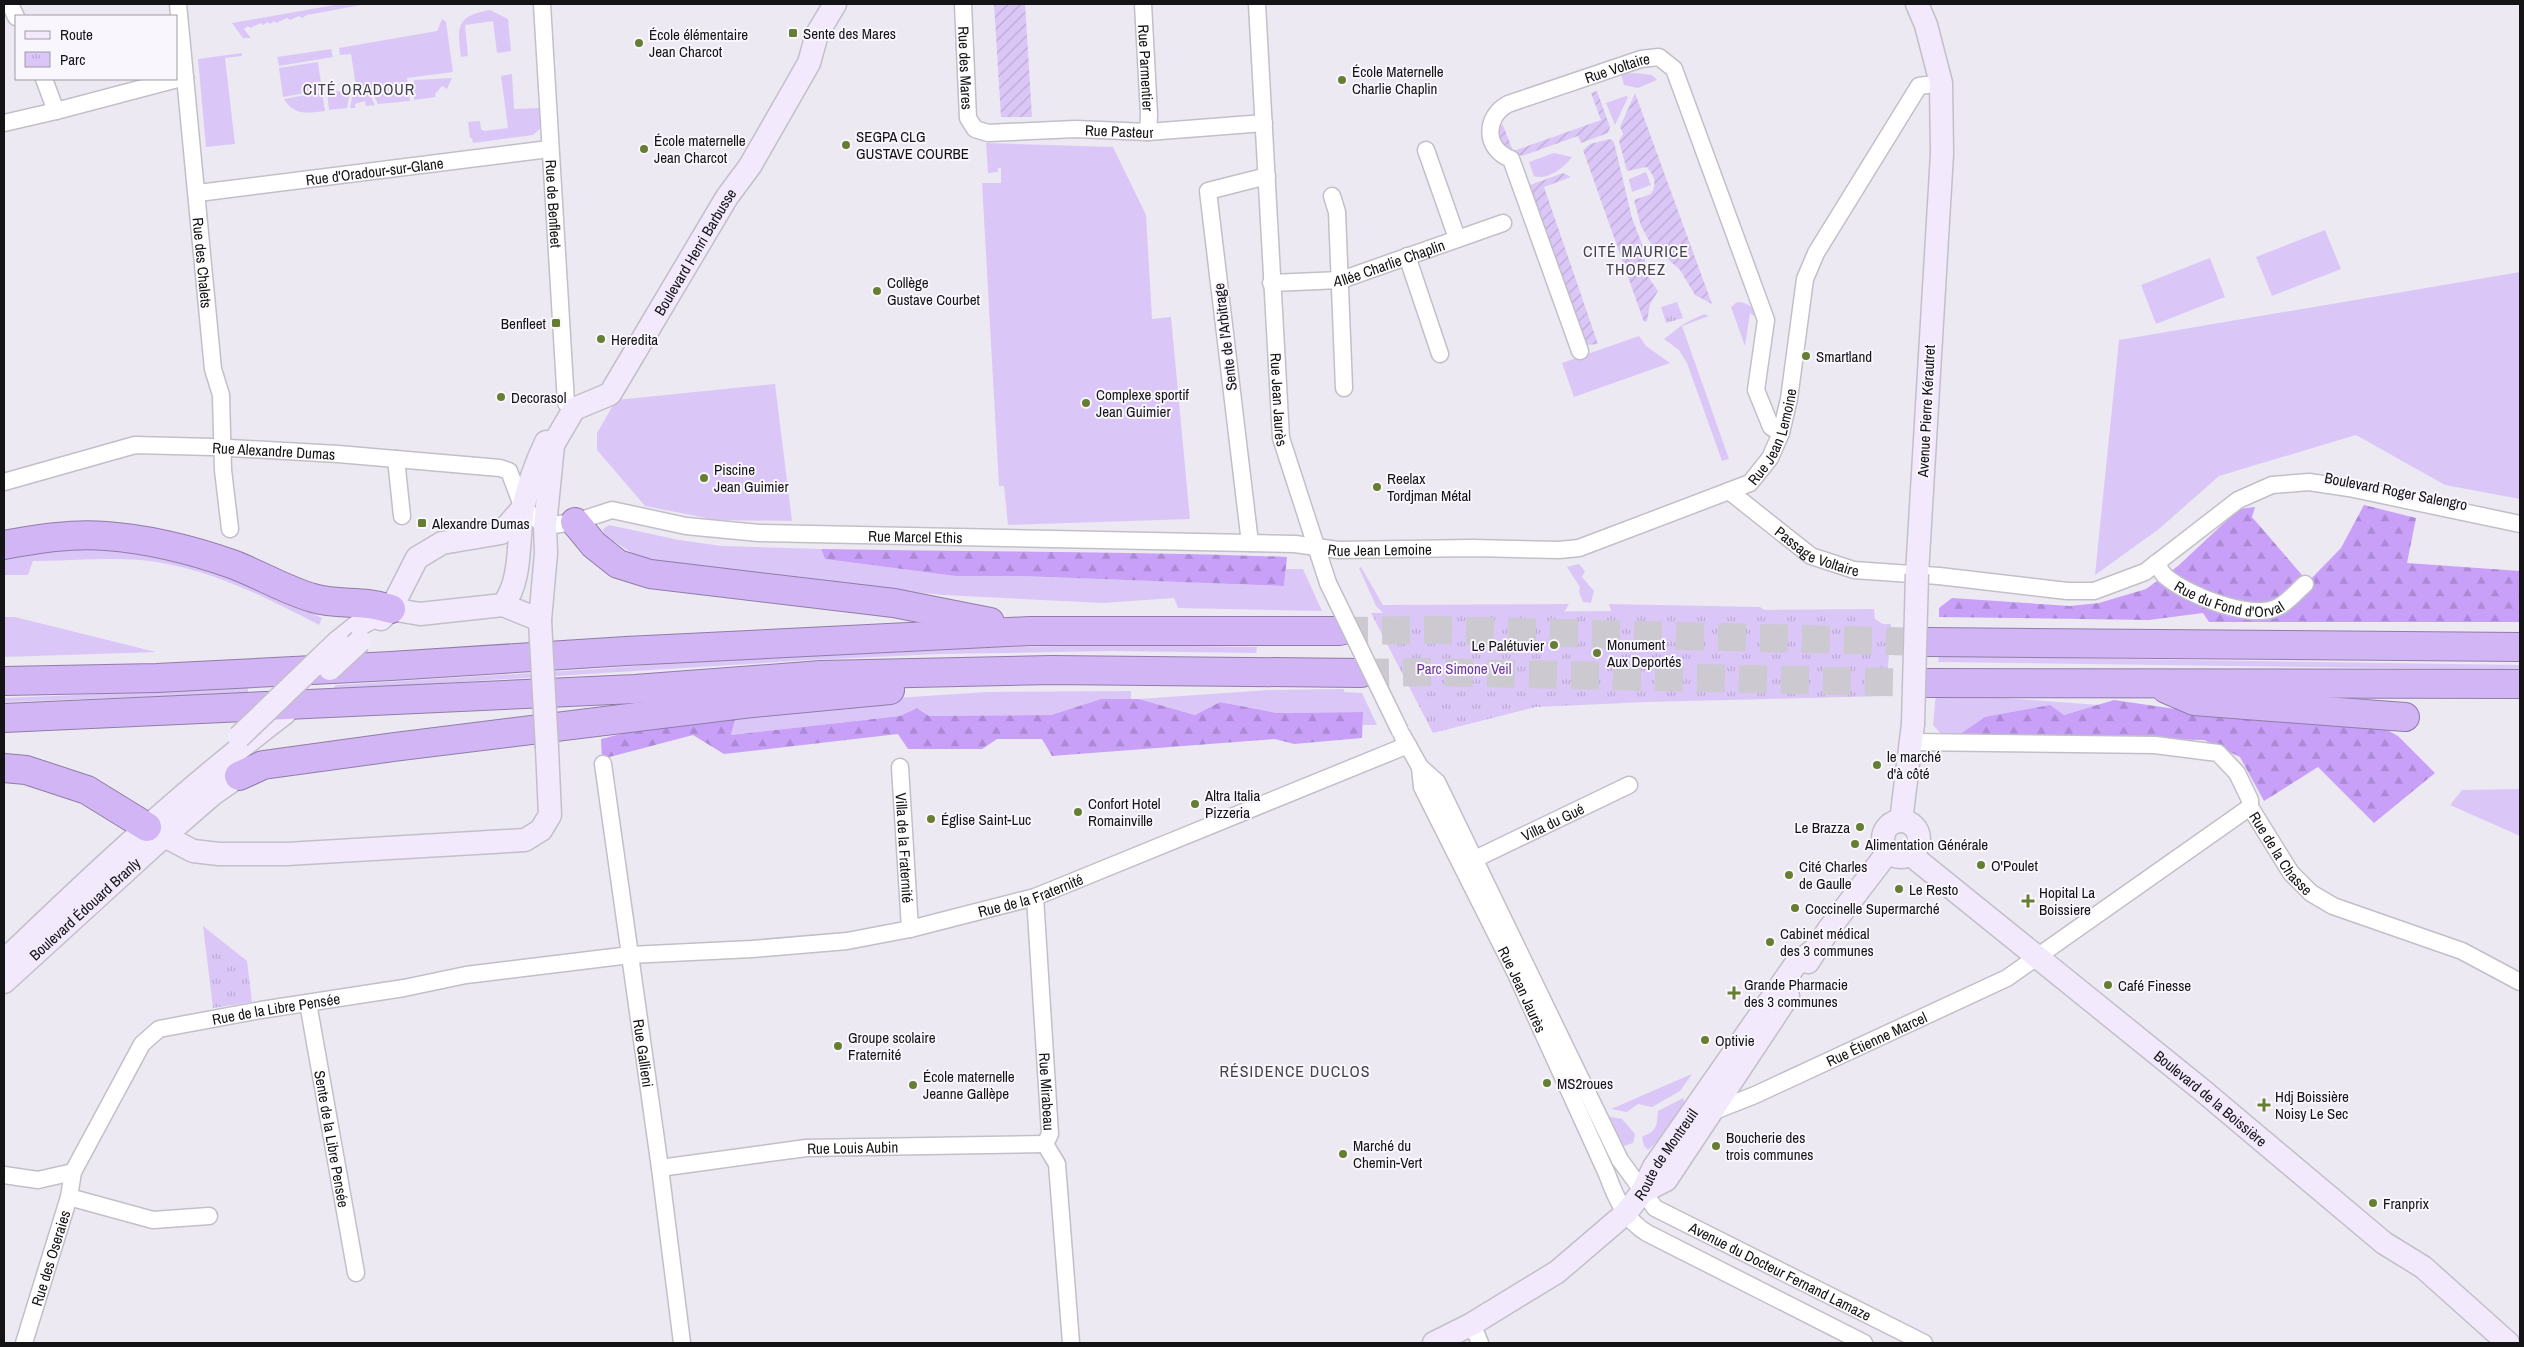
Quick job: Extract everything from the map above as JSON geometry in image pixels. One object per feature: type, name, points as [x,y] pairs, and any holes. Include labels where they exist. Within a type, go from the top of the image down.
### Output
[{"type":"highway","points":[[575,522],[594,545],[618,564],[650,574],[894,603],[1030,631]]},
{"type":"highway","points":[[4,544],[55,537],[106,536],[149,543],[189,551],[233,565],[312,598],[336,602],[373,602],[391,609]]},
{"type":"highway","points":[[4,681],[196,676],[626,650],[1030,631],[1340,631]]},
{"type":"highway","points":[[1928,642],[2520,648]]},
{"type":"highway","points":[[4,718],[625,690],[821,675],[1052,670],[1361,673]]},
{"type":"highway","points":[[239,776],[263,765],[743,704],[900,689],[926,672]]},
{"type":"highway","points":[[2151,682],[2194,701],[2405,716]]},
{"type":"highway","points":[[1928,683],[2520,684]]},
{"type":"highway","points":[[4,768],[26,770],[87,790],[157,832]]},
{"type":"street","name":"Rue des Chalets","points":[[178,4],[198,193],[213,368],[221,395],[222,470],[230,529]]},
{"type":"street","name":"Rue de Benfleet","points":[[542,4],[549,149],[566,403]]},
{"type":"street","name":"Boulevard Henri Barbusse","points":[[610,394],[727,197],[750,166],[809,63],[817,34],[835,4]]},
{"type":"street","name":"Rue des Mares","points":[[963,4],[968,118],[975,129]]},
{"type":"street","name":"Rue Parmentier","points":[[1143,4],[1149,115],[1148,132]]},
{"type":"street","name":"Rue Jean Jaurès","points":[[1256,4],[1267,176],[1270,283],[1281,438],[1316,547],[1328,583],[1404,738],[1420,767],[1437,782],[1620,1160],[1642,1192]]},
{"type":"street","name":"Avenue Pierre Kérautret","points":[[1900,820],[1912,733],[1917,574],[1942,154],[1941,83],[1926,25],[1917,4]]},
{"type":"street","name":"Rue Voltaire","points":[[1580,351],[1511,159],[1499,153],[1494,146],[1490,127],[1495,113],[1508,104],[1641,59],[1659,57],[1674,68],[1766,320],[1756,390],[1771,427],[1781,433]]},
{"type":"street","points":[[178,79],[185,77]]},
{"type":"street","points":[[44,80],[56,111]]},
{"type":"street","points":[[4,123],[174,80]]},
{"type":"street","name":"Rue Jean Lemoine","points":[[1316,547],[1338,550],[1472,548],[1559,550],[1579,548],[1750,483],[1770,458],[1781,433],[1789,399],[1805,280],[1816,253],[1919,86],[1941,83]]},
{"type":"street","name":"Rue Pasteur","points":[[975,129],[988,134],[1074,129],[1148,132],[1264,123]]},
{"type":"street","name":"Rue d'Oradour-sur-Glane","points":[[198,193],[549,149]]},
{"type":"street","points":[[1426,150],[1457,238]]},
{"type":"street","name":"Sente de l'Arbitrage","points":[[1250,543],[1208,191],[1267,176]]},
{"type":"street","points":[[1332,196],[1337,212],[1344,388]]},
{"type":"street","name":"Allée Charlie Chaplin","points":[[1270,283],[1341,280],[1503,223]]},
{"type":"street","points":[[1407,256],[1440,354]]},
{"type":"street","points":[[503,605],[513,588],[523,508],[538,460],[566,403],[610,394]]},
{"type":"street","points":[[157,832],[193,851],[219,854],[287,854],[525,840],[541,830],[550,815],[540,630],[546,553],[545,526],[553,445],[574,410],[610,394]]},
{"type":"street","name":"Rue Alexandre Dumas","points":[[4,482],[135,445],[223,448],[500,468],[509,471],[523,508]]},
{"type":"street","points":[[396,459],[402,516]]},
{"type":"street","name":"Boulevard Roger Salengro","points":[[2176,547],[2195,519],[2234,492],[2271,477],[2310,474],[2345,479],[2520,515]]},
{"type":"street","name":"Boulevard Roger Salengro","points":[[1917,574],[2067,591],[2094,591],[2145,572],[2238,500],[2272,485],[2309,482],[2349,488],[2520,524]]},
{"type":"street","name":"Passage Voltaire","points":[[1729,491],[1811,556],[1854,570],[1917,574]]},
{"type":"street","points":[[523,508],[545,526]]},
{"type":"street","points":[[157,832],[204,777],[285,713],[391,609],[417,558],[442,543],[501,532],[523,508]]},
{"type":"street","name":"Rue Marcel Ethis","points":[[545,526],[575,522],[612,510],[686,526],[759,533],[1295,544],[1316,547]]},
{"type":"street","name":"Rue du Fond d'Orval","points":[[2156,563],[2165,576],[2209,602],[2240,608],[2264,611],[2278,607],[2305,584]]},
{"type":"street","points":[[255,736],[338,642],[363,622],[391,609],[420,614],[503,605],[540,630]]},
{"type":"street","name":"Rue de la Chasse","points":[[1912,733],[2156,745],[2218,753],[2237,773],[2250,800],[2250,807],[2290,873],[2311,893],[2333,906],[2462,951],[2520,982]]},
{"type":"street","points":[[255,736],[271,744],[275,751],[282,756],[301,761]]},
{"type":"street","name":"Rue de la Fraternité","points":[[630,955],[752,950],[847,941],[910,928],[1035,896],[1404,738]]},
{"type":"street","name":"Rue Gallieni","points":[[603,764],[660,1168],[682,1343]]},
{"type":"street","name":"Villa de la Fraternité","points":[[900,767],[910,928]]},
{"type":"street","name":"Rue Jean Jaurès","points":[[1420,767],[1422,787],[1517,976],[1616,1197],[1626,1213]]},
{"type":"street","points":[[157,832],[239,776]]},
{"type":"street","name":"Villa du Gué","points":[[1475,859],[1630,785]]},
{"type":"street","name":"Rue Étienne Marcel","points":[[1712,1112],[1755,1095],[2007,978],[2250,807]]},
{"type":"street","points":[[1900,820],[1915,827],[1919,834],[1919,843],[1911,855],[1899,858],[1888,852],[1884,845],[1883,836],[1886,829],[1892,823],[1900,820]]},
{"type":"street","name":"Boulevard Édouard Branly","points":[[4,961],[157,832]]},
{"type":"street","name":"Boulevard Édouard Branly","points":[[4,982],[152,847],[157,832]]},
{"type":"street","name":"Route de Montreuil","points":[[1642,1192],[1666,1180],[1769,1029],[1814,950],[1888,852]]},
{"type":"street","name":"Boulevard de la Boissière","points":[[1911,855],[2202,1090],[2384,1243],[2423,1267],[2502,1338]]},
{"type":"street","name":"Rue Mirabeau","points":[[1035,896],[1050,1134],[1045,1144],[1057,1164],[1070,1342]]},
{"type":"street","name":"Route de Montreuil","points":[[1642,1192],[1654,1167],[1752,1024],[1795,965],[1814,950]]},
{"type":"street","name":"Rue de la Libre Pensée","points":[[73,1172],[142,1044],[159,1029],[404,988],[466,975],[630,955]]},
{"type":"street","name":"Sente de la Libre Pensée","points":[[308,1003],[356,1273]]},
{"type":"street","name":"Rue Louis Aubin","points":[[660,1168],[806,1148],[1045,1144]]},
{"type":"street","points":[[4,1175],[38,1180],[73,1172]]},
{"type":"street","name":"Rue des Oseraies","points":[[24,1343],[69,1197],[73,1172]]},
{"type":"street","points":[[1440,1342],[1476,1334],[1557,1272],[1626,1213],[1642,1192]]},
{"type":"street","name":"Avenue du Docteur Fernand Lamaze","points":[[1642,1192],[1655,1208],[1924,1343]]},
{"type":"street","points":[[69,1197],[153,1220],[209,1216]]},
{"type":"street","name":"Avenue du Docteur Fernand Lamaze","points":[[1626,1213],[1638,1228],[1646,1233],[1864,1343]]},
{"type":"green space","points":[[340,4],[366,4],[307,15],[302,18],[299,16],[290,20],[287,18],[276,23],[274,21],[263,25],[261,23],[250,28],[248,26],[244,29],[251,38],[243,38],[232,23]]},
{"type":"green space","points":[[994,4],[1025,4],[1032,117],[1001,117]]},
{"type":"green space","points":[[490,10],[508,19],[511,51],[497,53],[493,21],[465,25],[468,56],[461,57],[459,30],[461,24],[465,19],[479,12]]},
{"type":"green space","points":[[442,19],[446,22],[453,72],[407,78],[410,101],[378,104],[373,94],[362,88],[363,85],[356,87],[351,54],[340,55],[339,48],[437,31]]},
{"type":"green space","points":[[331,49],[333,57],[279,66],[277,57]]},
{"type":"green space","points":[[242,53],[242,56],[225,58],[235,144],[206,147],[198,59]]},
{"type":"green space","points":[[318,62],[322,90],[283,97],[279,68]]},
{"type":"green space","points":[[512,74],[514,109],[540,108],[540,129],[533,135],[473,143],[472,138],[470,138],[468,122],[480,121],[481,129],[484,131],[508,128],[501,76]]},
{"type":"green space","points":[[1621,74],[1652,75],[1657,80],[1638,88],[1624,85]]},
{"type":"green space","points":[[452,78],[447,89],[442,86],[435,94],[436,97],[414,100],[414,80]]},
{"type":"green space","points":[[354,90],[349,98],[347,108],[329,110],[327,92]]},
{"type":"green space","points":[[362,90],[370,95],[375,105],[366,106],[365,101],[355,104],[355,108],[350,108],[352,97]]},
{"type":"green space","points":[[1597,91],[1610,127],[1608,133],[1581,143],[1578,136],[1522,156],[1503,149],[1495,127],[1503,125],[1513,151],[1601,120],[1591,93]]},
{"type":"green space","points":[[322,92],[325,111],[307,113],[297,111],[284,99]]},
{"type":"green space","points":[[1635,93],[1712,304],[1695,295],[1680,270],[1651,244],[1641,226],[1634,200],[1651,194],[1654,180],[1646,167],[1627,171],[1619,141],[1623,134],[1620,127]]},
{"type":"green space","points":[[1628,97],[1615,125],[1606,103]]},
{"type":"green space","points":[[1610,139],[1614,142],[1632,218],[1645,252],[1647,275],[1658,291],[1650,304],[1647,321],[1644,322],[1583,150],[1590,144]]},
{"type":"green space","name":"Complexe sportif Jean Guimier","points":[[986,143],[1113,147],[1146,215],[1152,319],[1171,317],[1190,519],[1008,525],[1004,486],[999,486],[982,183],[1001,183],[1001,168],[998,168],[998,172],[988,173]]},
{"type":"green space","points":[[1554,153],[1572,157],[1565,165],[1550,175],[1544,177],[1534,176],[1529,162]]},
{"type":"green space","points":[[1646,172],[1651,185],[1632,192],[1629,179]]},
{"type":"green space","points":[[1563,173],[1571,177],[1544,187],[1598,344],[1586,345],[1530,185]]},
{"type":"green space","points":[[2325,230],[2341,269],[2272,296],[2256,257]]},
{"type":"green space","points":[[2210,258],[2225,297],[2156,324],[2141,285]]},
{"type":"green space","points":[[2520,272],[2520,499],[2445,485],[2356,435],[2219,476],[2159,529],[2095,575],[2119,340]]},
{"type":"green space","points":[[1677,302],[1683,318],[1666,323],[1661,307]]},
{"type":"green space","points":[[1737,302],[1745,303],[1751,307],[1760,320],[1750,313],[1745,346],[1731,307]]},
{"type":"green space","points":[[1704,314],[1709,316],[1682,326],[1729,459],[1722,461],[1687,363],[1679,350],[1664,339],[1685,323]]},
{"type":"green space","points":[[1639,336],[1646,346],[1670,363],[1574,397],[1562,363]]},
{"type":"green space","name":"Piscine Jean Guimier","points":[[775,384],[792,521],[716,520],[645,506],[597,450],[597,433],[616,400]]},
{"type":"green space","points":[[2364,505],[2416,518],[2407,563],[2520,571],[2520,622],[2209,622],[2203,613],[2149,620],[1939,617],[1939,608],[1952,598],[2070,606],[2099,603],[2146,589],[2178,566],[2239,509],[2255,507],[2252,517],[2308,582],[2341,548]]},
{"type":"green space","points":[[609,525],[679,540],[722,546],[821,549],[825,559],[955,576],[1020,576],[1284,586],[1286,569],[1303,569],[1322,611],[1178,608],[1174,598],[1102,603],[944,595],[873,588],[642,559],[604,535],[603,529]]},
{"type":"green space","points":[[91,549],[165,557],[236,576],[322,618],[319,625],[277,603],[233,584],[164,563],[127,559],[33,561],[28,575],[4,575],[4,557],[22,553]]},
{"type":"green space","points":[[821,549],[1287,557],[1284,586],[1020,576],[955,576],[825,559]]},
{"type":"green space","points":[[1579,564],[1585,571],[1582,577],[1594,591],[1591,603],[1583,602],[1579,592],[1580,587],[1567,567]]},
{"type":"green space","points":[[1361,567],[1383,605],[1569,604],[1560,619],[1387,617],[1376,606],[1359,568]]},
{"type":"green space","points":[[1609,604],[1760,607],[1768,613],[1614,621]]},
{"type":"green space","name":"Parc Simone Veil","points":[[1874,609],[1875,619],[1883,624],[1891,624],[1886,696],[1647,702],[1536,707],[1433,733],[1371,613]]},
{"type":"green space","points":[[4,617],[15,617],[156,652],[4,657]]},
{"type":"green space","points":[[1127,645],[1257,647],[1256,653],[1114,651],[940,654],[810,660],[331,690],[336,685],[596,669],[755,656],[940,648]]},
{"type":"green space","points":[[1939,656],[2520,665],[2520,670],[1938,662]]},
{"type":"green space","points":[[248,688],[248,693],[4,702],[4,698]]},
{"type":"green space","points":[[1344,689],[1344,692],[1362,693],[1377,725],[1362,725],[1363,712],[1277,713],[1220,702],[1195,715],[1139,699],[1268,690]]},
{"type":"green space","points":[[1131,691],[1131,699],[1101,699],[1051,715],[929,716],[917,708],[900,716],[731,735],[736,716],[895,698],[987,692]]},
{"type":"green space","points":[[1936,693],[2099,705],[2064,715],[1959,735],[1942,735],[1933,725]]},
{"type":"green space","points":[[1101,699],[1139,699],[1195,715],[1220,702],[1277,713],[1363,712],[1362,738],[1294,744],[1275,739],[1052,756],[1042,739],[997,739],[982,749],[908,749],[898,734],[724,754],[693,735],[602,759],[601,739],[656,725],[736,716],[731,735],[900,716],[917,708],[929,716],[1051,715]]},
{"type":"green space","points":[[2114,700],[2189,711],[2371,721],[2398,736],[2435,773],[2374,823],[2318,767],[2264,801],[2240,757],[2204,740],[1959,735],[1985,717],[2050,705],[2064,715]]},
{"type":"green space","points":[[2520,789],[2520,836],[2450,805],[2462,790]]},
{"type":"green space","points":[[203,926],[247,961],[252,1002],[213,1008]]},
{"type":"green space","points":[[1692,1074],[1680,1091],[1652,1107],[1638,1104],[1627,1112],[1611,1109]]},
{"type":"green space","points":[[1683,1098],[1685,1104],[1660,1139],[1648,1150],[1644,1146],[1642,1137],[1656,1127],[1658,1111]]},
{"type":"green space","points":[[1601,1115],[1622,1119],[1635,1134],[1633,1143],[1621,1147]]},
{"type":"tunnel","points":[[1340,631],[1432,630],[1928,642]]},
{"type":"tunnel","points":[[1361,673],[1431,672],[1928,683]]},
{"type":"place","name":"Sente des Mares","points":[[793,33]]},
{"type":"place","name":"École élémentaire Jean Charcot","points":[[639,43]]},
{"type":"place","name":"École Maternelle Charlie Chaplin","points":[[1342,80]]},
{"type":"place","name":"SEGPA CLG GUSTAVE COURBE","points":[[846,145]]},
{"type":"place","name":"École maternelle Jean Charcot","points":[[644,149]]},
{"type":"place","name":"Collège Gustave Courbet","points":[[877,291]]},
{"type":"place","name":"Benfleet","points":[[556,323]]},
{"type":"place","name":"Heredita","points":[[601,339]]},
{"type":"place","name":"Smartland","points":[[1806,356]]},
{"type":"place","name":"Decorasol","points":[[501,397]]},
{"type":"place","name":"Complexe sportif Jean Guimier","points":[[1086,403]]},
{"type":"place","name":"Piscine Jean Guimier","points":[[704,478]]},
{"type":"place","name":"Reelax Tordjman Métal","points":[[1377,487]]},
{"type":"place","name":"Alexandre Dumas","points":[[422,523]]},
{"type":"place","name":"Le Palétuvier","points":[[1554,645]]},
{"type":"place","name":"Monument Aux Deportés","points":[[1597,653]]},
{"type":"place","name":"le marché d'à côté","points":[[1877,765]]},
{"type":"place","name":"Altra Italia Pizzeria","points":[[1195,804]]},
{"type":"place","name":"Confort Hotel Romainville","points":[[1078,812]]},
{"type":"place","name":"Église Saint-Luc","points":[[931,819]]},
{"type":"place","name":"Le Brazza","points":[[1860,827]]},
{"type":"place","name":"Alimentation Générale","points":[[1855,844]]},
{"type":"place","name":"O'Poulet","points":[[1981,865]]},
{"type":"place","name":"Cité Charles de Gaulle","points":[[1789,875]]},
{"type":"place","name":"Le Resto","points":[[1899,889]]},
{"type":"place","name":"Hopital La Boissiere","points":[[2028,901]]},
{"type":"place","name":"Coccinelle Supermarché","points":[[1795,908]]},
{"type":"place","name":"Cabinet médical des 3 communes","points":[[1770,942]]},
{"type":"place","name":"Café Finesse","points":[[2108,985]]},
{"type":"place","name":"Grande Pharmacie des 3 communes","points":[[1734,993]]},
{"type":"place","name":"Optivie","points":[[1705,1040]]},
{"type":"place","name":"Groupe scolaire Fraternité","points":[[838,1046]]},
{"type":"place","name":"MS2roues","points":[[1547,1083]]},
{"type":"place","name":"École maternelle Jeanne Gallèpe","points":[[913,1085]]},
{"type":"place","name":"Hdj Boissière Noisy Le Sec","points":[[2264,1105]]},
{"type":"place","name":"Boucherie des trois communes","points":[[1716,1146]]},
{"type":"place","name":"Marché du Chemin-Vert","points":[[1343,1154]]},
{"type":"place","name":"Franprix","points":[[2373,1203]]},
{"type":"district","name":"CITÉ ORADOUR","points":[[359,89]]},
{"type":"district","name":"CITÉ MAURICE THOREZ","points":[[1636,260]]},
{"type":"district","name":"RÉSIDENCE DUCLOS","points":[[1295,1071]]}]
